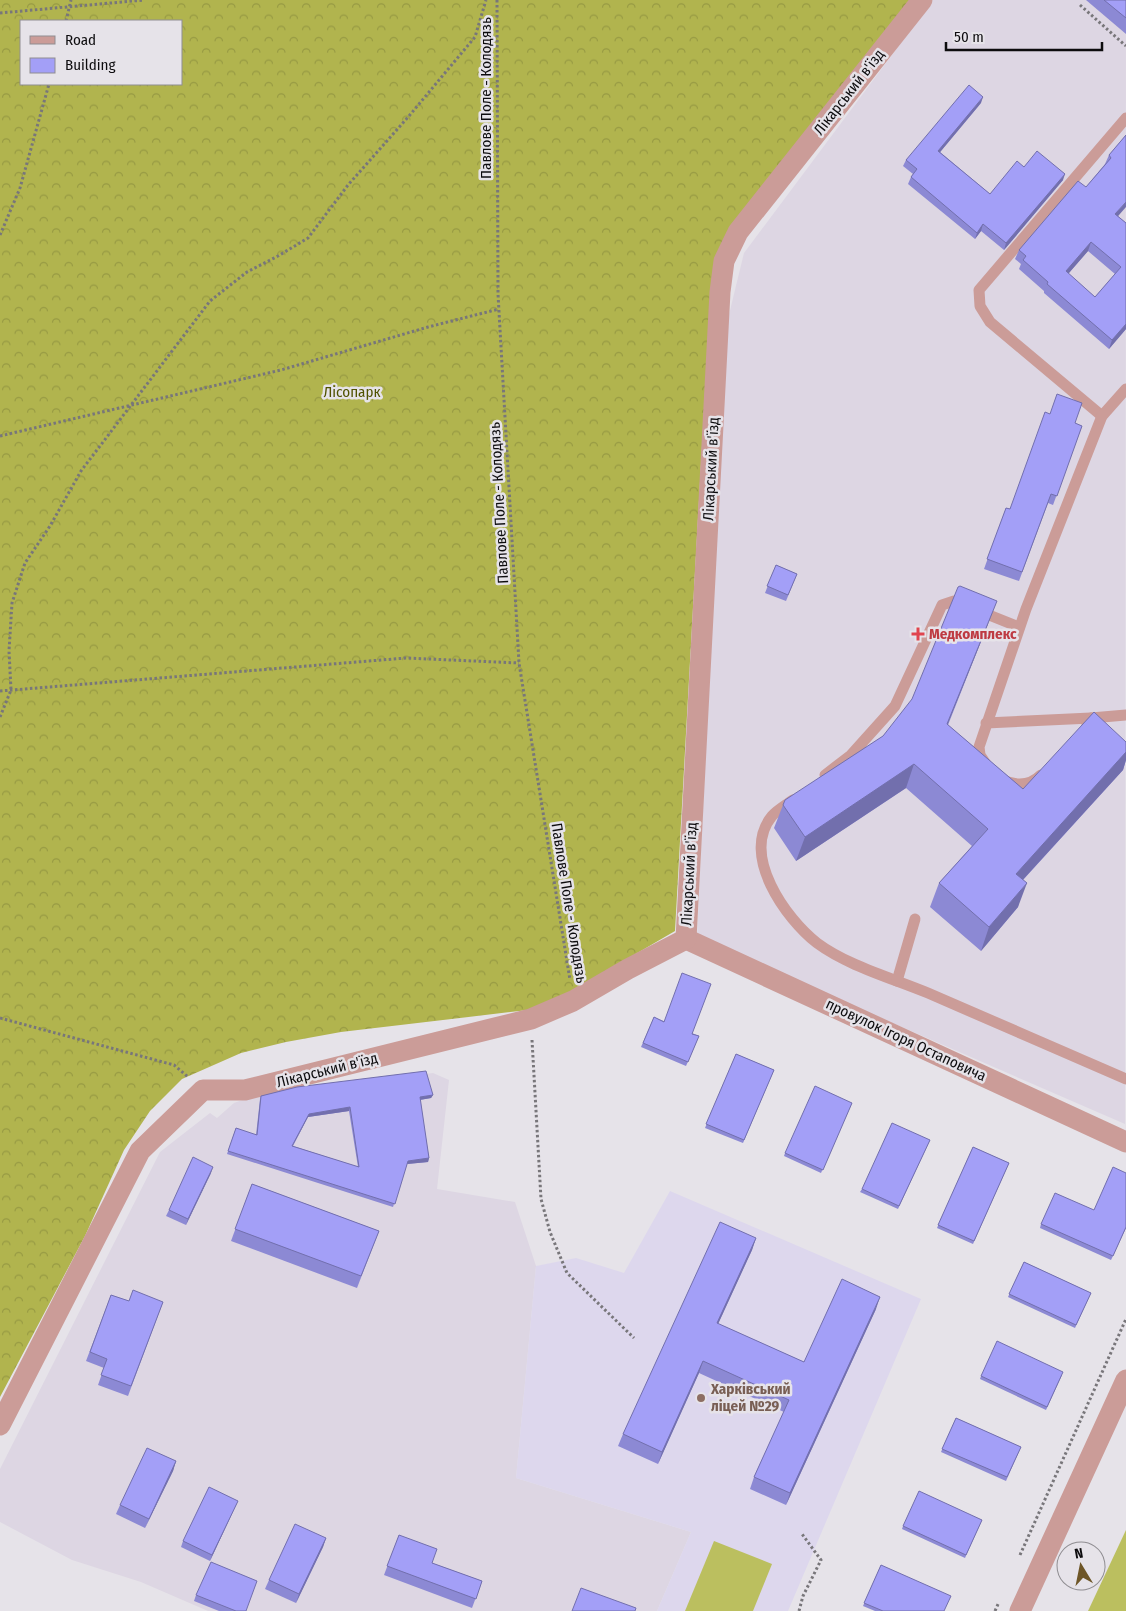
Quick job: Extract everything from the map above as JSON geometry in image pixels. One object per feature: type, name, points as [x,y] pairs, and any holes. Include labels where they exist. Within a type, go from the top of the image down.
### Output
[{"type":"street","name":"Лікарський в'їзд","points":[[203,1090],[245,1090],[531,1020],[573,1001],[628,969],[686,939],[720,292],[724,261],[738,232],[922,0]]},
{"type":"street","name":"провулок Ігоря Остаповича","points":[[686,939],[1126,1142]]},
{"type":"street","points":[[0,1425],[140,1151],[203,1090]]},
{"type":"street","points":[[1024,1610],[1126,1380]]},
{"type":"lane","points":[[1102,416],[990,322],[980,306],[979,290],[1126,118]]},
{"type":"lane","points":[[1050,764],[1031,782],[1023,784],[1010,783],[999,778],[990,770],[980,754],[979,747],[1019,627],[1102,416],[1126,390]]},
{"type":"lane","points":[[815,783],[851,755],[896,706],[942,605],[954,601],[1019,627]]},
{"type":"lane","points":[[986,723],[1126,715]]},
{"type":"lane","points":[[1082,729],[1091,718]]},
{"type":"lane","points":[[800,794],[772,816],[762,835],[761,844],[764,873],[773,890],[803,931],[834,955],[1126,1079]]},
{"type":"lane","points":[[897,981],[915,919]]},
{"type":"path","points":[[66,20],[71,0]]},
{"type":"path","points":[[0,13],[144,0]]},
{"type":"path","points":[[0,717],[11,690],[9,651],[12,603],[25,563],[50,526],[81,471],[210,301],[247,272],[308,238],[348,185],[410,116],[475,37],[486,0]]},
{"type":"path","name":"Павлове Поле - Колодязь","points":[[497,0],[499,309],[519,663],[573,1001]]},
{"type":"path","points":[[1080,5],[1126,46]]},
{"type":"path","points":[[0,235],[20,188],[49,85]]},
{"type":"path","points":[[0,436],[281,370],[428,327],[499,309]]},
{"type":"path","points":[[0,691],[406,658],[519,663]]},
{"type":"path","points":[[0,1018],[174,1065],[203,1090]]},
{"type":"path","points":[[531,1020],[541,1199],[550,1232],[567,1273],[634,1338]]},
{"type":"path","points":[[1017,1562],[1126,1319]]},
{"type":"path","points":[[799,1611],[803,1596],[821,1560],[802,1534]]},
{"type":"path","points":[[995,1611],[1001,1598]]},
{"type":"shaded area","name":"Медкомплекс","points":[[933,0],[1126,0],[1125,1124],[697,938],[725,331],[744,253]]},
{"type":"shaded area","points":[[433,1073],[449,1080],[437,1189],[515,1202],[536,1266],[516,1478],[691,1532],[657,1611],[208,1611],[141,1582],[72,1560],[0,1522],[0,1469],[160,1152],[210,1113],[217,1118],[234,1103],[270,1090],[303,1090]]},
{"type":"shaded area","name":"Харківський ліцей №29","points":[[670,1191],[921,1299],[788,1611],[657,1611],[691,1532],[516,1478],[536,1266],[576,1258],[624,1273]]},
{"type":"green space","name":"Лісопарк","points":[[0,0],[921,0],[738,226],[709,320],[675,931],[557,1000],[528,1010],[341,1032],[286,1042],[241,1053],[182,1079],[150,1111],[124,1150],[85,1236],[0,1397]]},
{"type":"green space","points":[[1126,1530],[1126,1611],[1088,1611],[1097,1591],[1106,1591],[1106,1573]]},
{"type":"green space","points":[[714,1541],[772,1564],[753,1611],[685,1611]]},
{"type":"building","points":[[1104,0],[1126,0],[1126,18]]},
{"type":"building","points":[[969,85],[983,97],[938,151],[990,194],[1017,161],[1024,167],[1037,151],[1065,174],[1006,243],[983,224],[977,233],[911,177],[917,169],[906,160]]},
{"type":"building","points":[[1126,135],[1126,202],[1115,214],[1126,223],[1126,324],[1112,340],[1047,284],[1048,282],[1023,260],[1026,256],[1019,250],[1078,181],[1086,187],[1111,158],[1109,155]],"holes":[[[1091,242],[1121,267],[1095,297],[1066,271]]]},
{"type":"building","points":[[1057,394],[1082,403],[1075,423],[1082,426],[1057,496],[1051,494],[1022,572],[987,559],[1006,508],[1010,509],[1045,412],[1050,414]]},
{"type":"building","points":[[776,565],[797,574],[788,595],[767,586]]},
{"type":"building","points":[[960,586],[997,601],[947,724],[1023,789],[1094,712],[1126,742],[1126,752],[1016,874],[1027,883],[989,927],[939,883],[988,829],[914,764],[805,837],[783,805],[785,800],[883,736],[912,699]]},
{"type":"building","points":[[682,973],[711,984],[692,1034],[699,1036],[688,1062],[643,1043],[654,1017],[664,1022]]},
{"type":"building","points":[[736,1054],[774,1070],[744,1140],[706,1124]]},
{"type":"building","points":[[426,1071],[433,1095],[420,1097],[429,1158],[408,1161],[395,1204],[228,1151],[236,1128],[257,1135],[261,1096],[297,1087]],"holes":[[[350,1107],[359,1167],[292,1146],[309,1114]]]},
{"type":"building","points":[[815,1086],[852,1103],[823,1170],[785,1153]]},
{"type":"building","points":[[892,1123],[930,1140],[899,1206],[862,1189]]},
{"type":"building","points":[[973,1147],[1009,1163],[974,1241],[938,1225]]},
{"type":"building","points":[[193,1157],[213,1167],[188,1219],[169,1210]]},
{"type":"building","points":[[1113,1167],[1126,1173],[1126,1227],[1113,1256],[1041,1224],[1055,1193],[1094,1210]]},
{"type":"building","points":[[252,1184],[379,1231],[361,1276],[235,1229]]},
{"type":"building","points":[[720,1222],[756,1238],[717,1323],[804,1362],[842,1279],[880,1297],[790,1493],[754,1477],[789,1400],[703,1361],[662,1452],[623,1434]]},
{"type":"building","points":[[1024,1262],[1091,1293],[1076,1325],[1009,1294]]},
{"type":"building","points":[[133,1290],[163,1302],[131,1386],[101,1375],[107,1359],[90,1352],[111,1295],[129,1301]]},
{"type":"building","points":[[997,1341],[1063,1372],[1047,1407],[981,1376]]},
{"type":"building","points":[[956,1418],[1021,1447],[1007,1477],[942,1449]]},
{"type":"building","points":[[147,1448],[176,1461],[149,1519],[120,1505]]},
{"type":"building","points":[[209,1487],[238,1501],[212,1555],[183,1541]]},
{"type":"building","points":[[919,1491],[982,1520],[966,1555],[903,1526]]},
{"type":"building","points":[[295,1524],[326,1538],[299,1594],[269,1580]]},
{"type":"building","points":[[399,1535],[437,1549],[432,1563],[482,1581],[476,1599],[387,1566]]},
{"type":"building","points":[[211,1562],[257,1581],[246,1611],[236,1611],[196,1595]]},
{"type":"building","points":[[881,1565],[951,1596],[944,1611],[883,1611],[864,1603]]},
{"type":"building","points":[[581,1588],[636,1608],[635,1611],[572,1611]]},
{"type":"place","name":"Медкомплекс","points":[[918,634]]},
{"type":"place","name":"Харківський ліцей №29","points":[[701,1398]]}]
